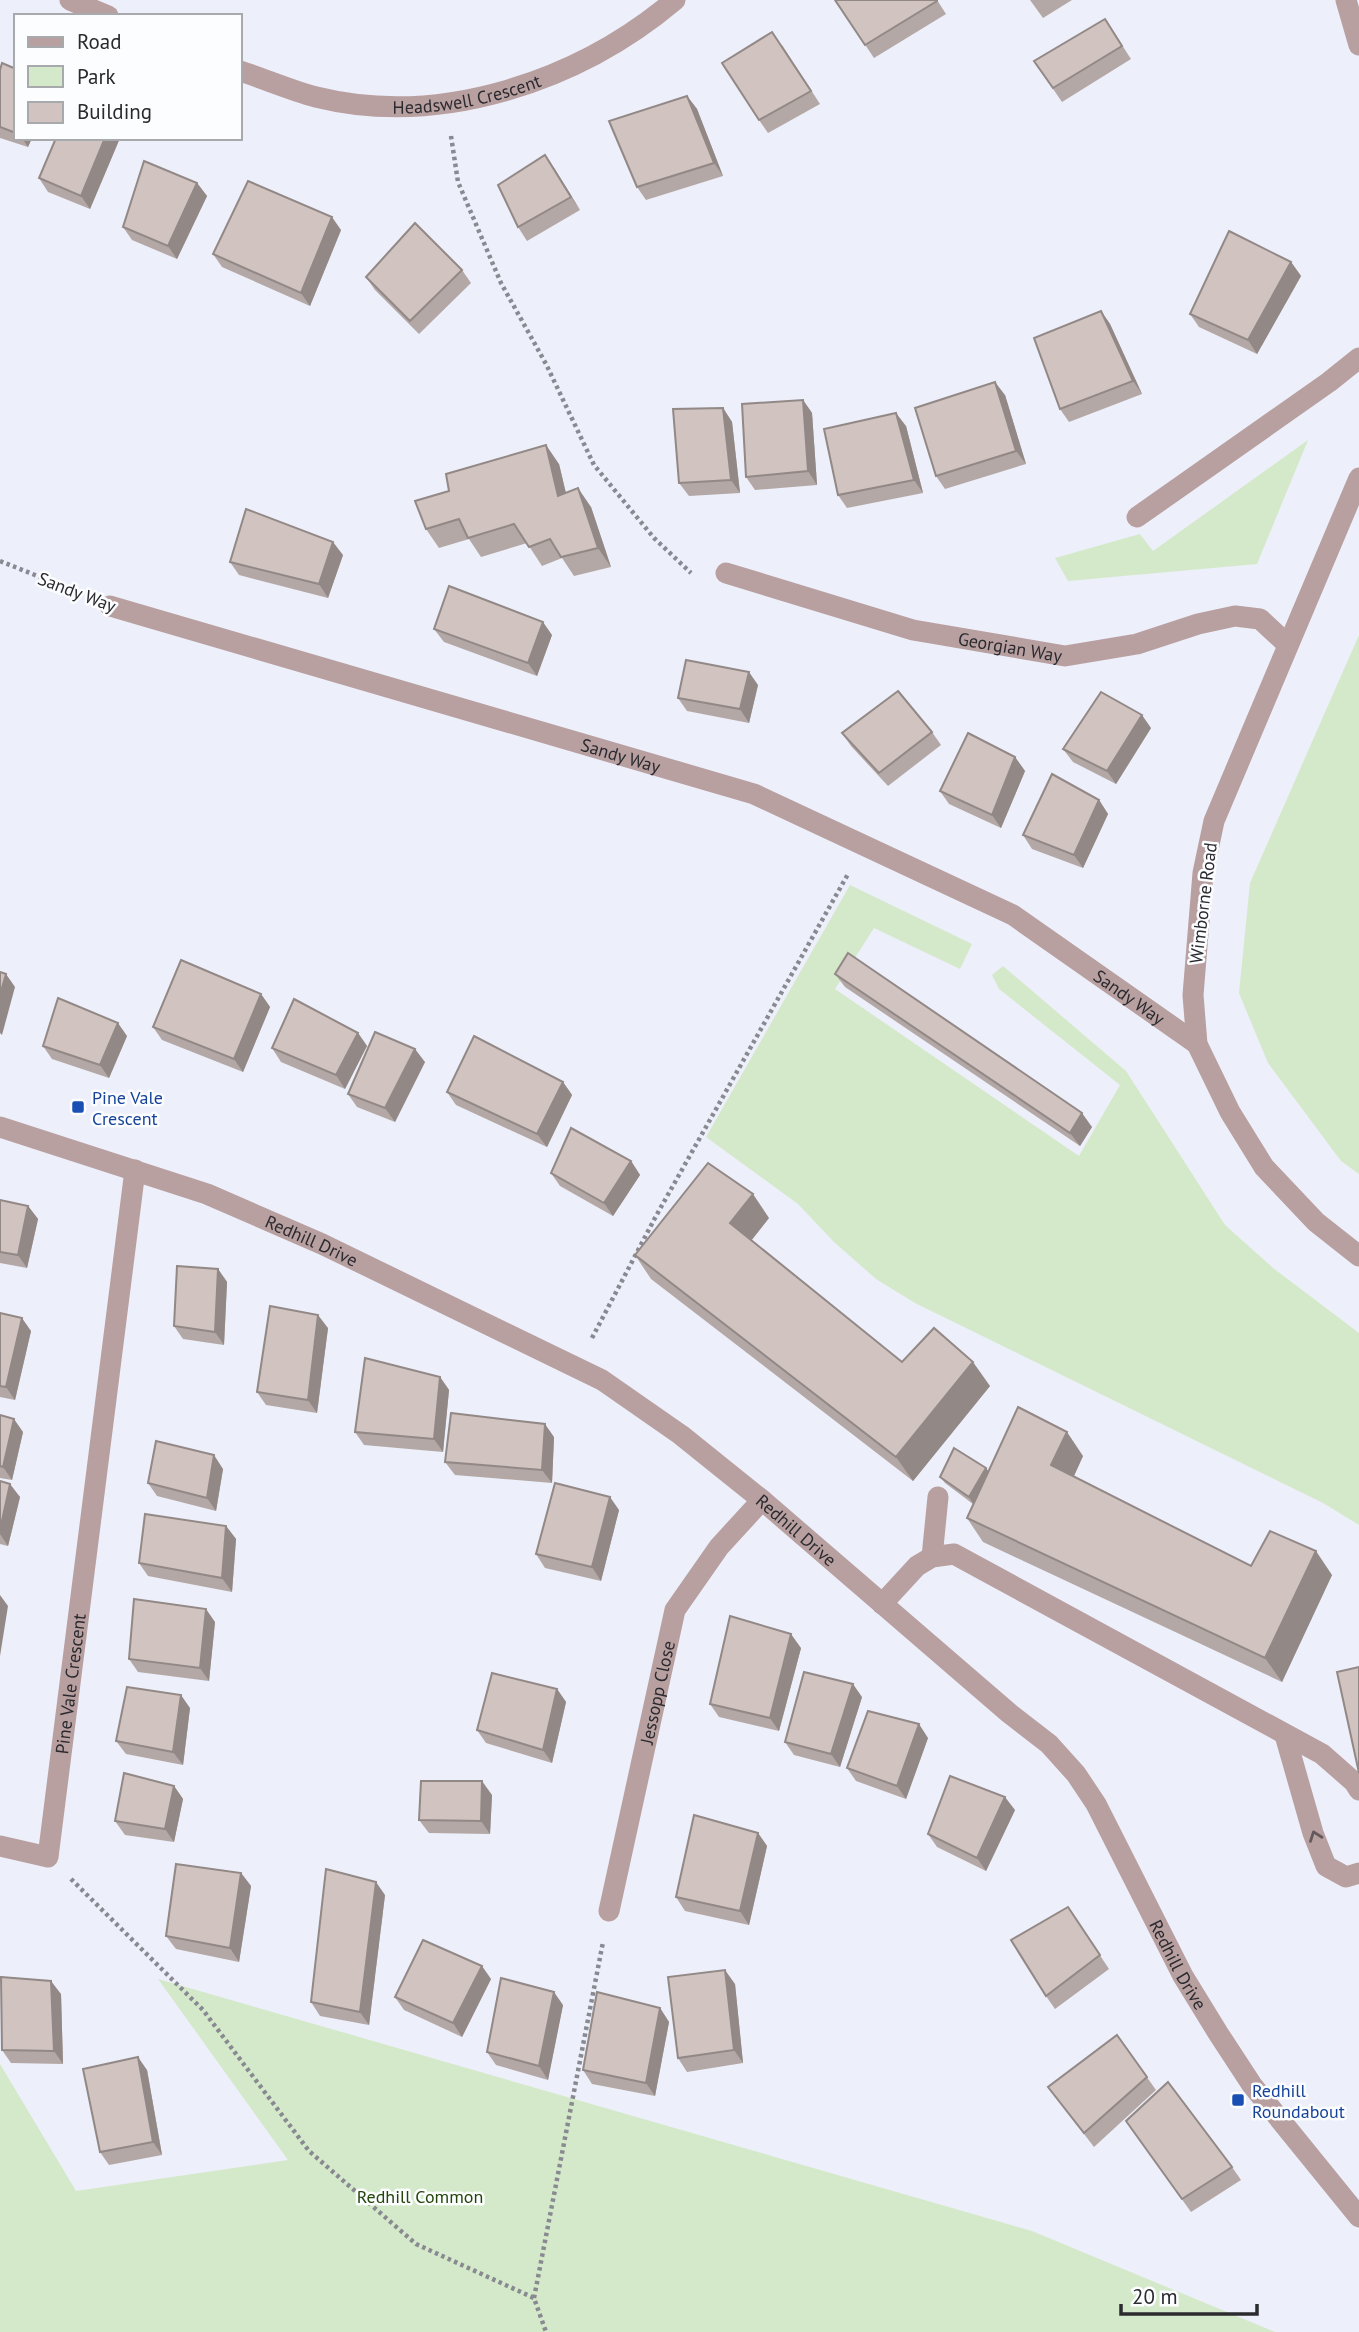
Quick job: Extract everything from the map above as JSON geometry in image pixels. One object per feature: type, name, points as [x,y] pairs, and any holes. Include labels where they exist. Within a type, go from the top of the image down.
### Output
[{"type":"street","points":[[70,0],[103,14]]},
{"type":"street","name":"Headswell Crescent","points":[[242,72],[316,97],[354,103],[408,107],[446,103],[489,95],[571,67],[610,48],[675,0]]},
{"type":"street","points":[[1346,0],[1359,45]]},
{"type":"street","points":[[1137,517],[1359,359]]},
{"type":"street","name":"Wimborne Road","points":[[1359,478],[1214,821],[1203,873],[1194,995],[1197,1044],[1230,1112],[1264,1167],[1315,1222],[1359,1256]]},
{"type":"street","name":"Georgian Way","points":[[726,573],[913,630],[1065,656],[1137,644],[1198,624],[1235,616],[1260,619],[1288,645]]},
{"type":"street","name":"Sandy Way","points":[[110,606],[754,794],[1013,915],[1197,1044]]},
{"type":"street","name":"Redhill Drive","points":[[0,1127],[207,1194],[322,1244],[602,1380],[681,1435],[762,1500],[1009,1713],[1049,1744],[1076,1774],[1096,1804],[1183,1976],[1218,2033],[1252,2085],[1359,2217]]},
{"type":"street","name":"Pine Vale Crescent","points":[[48,1857],[135,1170]]},
{"type":"street","points":[[932,1557],[938,1497]]},
{"type":"street","name":"Jessopp Close","points":[[609,1910],[675,1611],[719,1547],[762,1500]]},
{"type":"street","points":[[882,1604],[916,1566],[932,1557],[954,1554],[1322,1754],[1354,1782],[1359,1790]]},
{"type":"street","points":[[1285,1735],[1313,1833],[1326,1866],[1346,1877],[1359,1873]]},
{"type":"street","points":[[0,1846],[48,1857]]},
{"type":"path","points":[[446,103],[458,182],[500,283],[546,363],[594,465],[654,538],[692,574],[726,573]]},
{"type":"path","name":"Sandy Way","points":[[0,561],[110,606]]},
{"type":"path","points":[[577,1368],[656,1216],[864,846]]},
{"type":"path","points":[[48,1857],[203,2010],[309,2151],[416,2244],[534,2298]]},
{"type":"path","points":[[546,2332],[534,2298],[609,1910]]},
{"type":"green space","points":[[1308,440],[1257,564],[1068,581],[1055,558],[1140,534],[1153,551]]},
{"type":"green space","points":[[1359,635],[1359,1174],[1341,1161],[1268,1063],[1239,993],[1250,883]]},
{"type":"green space","points":[[850,885],[972,944],[960,969],[874,928],[835,989],[1079,1156],[1120,1085],[999,989],[992,975],[1003,966],[1126,1071],[1225,1225],[1273,1268],[1359,1333],[1359,1525],[1323,1503],[915,1303],[876,1279],[834,1242],[798,1204],[706,1137]]},
{"type":"green space","name":"Redhill Common","points":[[158,1979],[1032,2231],[1275,2332],[0,2332],[0,2064],[76,2191],[288,2160]]},
{"type":"building","points":[[835,0],[937,0],[937,1],[865,45]]},
{"type":"building","points":[[1105,19],[1122,46],[1053,88],[1034,61]]},
{"type":"building","points":[[772,32],[811,91],[759,120],[722,63]]},
{"type":"building","points":[[2,63],[14,68],[14,132],[0,127]]},
{"type":"building","points":[[687,96],[714,163],[637,187],[609,121]]},
{"type":"building","points":[[55,140],[104,140],[81,196],[39,178]]},
{"type":"building","points":[[545,155],[571,197],[518,227],[498,185]]},
{"type":"building","points":[[144,161],[197,183],[168,246],[123,227]]},
{"type":"building","points":[[248,181],[332,217],[301,293],[213,254]]},
{"type":"building","points":[[415,223],[462,270],[410,321],[366,277]]},
{"type":"building","points":[[1229,231],[1291,262],[1248,340],[1190,314]]},
{"type":"building","points":[[1101,311],[1133,381],[1060,409],[1034,338]]},
{"type":"building","points":[[995,382],[1016,451],[936,476],[915,408]]},
{"type":"building","points":[[803,400],[808,471],[746,477],[742,404]]},
{"type":"building","points":[[723,408],[731,480],[679,483],[673,409]]},
{"type":"building","points":[[896,413],[914,480],[838,495],[824,429]]},
{"type":"building","points":[[546,445],[558,496],[578,488],[598,548],[561,557],[550,539],[529,547],[514,524],[468,538],[459,519],[426,529],[415,501],[449,491],[446,474]]},
{"type":"building","points":[[246,509],[333,542],[319,584],[230,562]]},
{"type":"building","points":[[449,586],[543,622],[528,663],[434,629]]},
{"type":"building","points":[[686,660],[749,672],[740,709],[678,698]]},
{"type":"building","points":[[898,691],[932,732],[879,773],[842,733]]},
{"type":"building","points":[[1101,692],[1142,715],[1107,771],[1063,749]]},
{"type":"building","points":[[968,733],[1015,757],[992,815],[940,791]]},
{"type":"building","points":[[1052,774],[1099,800],[1074,855],[1023,835]]},
{"type":"building","points":[[848,953],[1082,1113],[1070,1133],[835,974]]},
{"type":"building","points":[[181,960],[261,994],[234,1059],[153,1027]]},
{"type":"building","points":[[0,972],[6,974],[0,995]]},
{"type":"building","points":[[58,998],[118,1023],[100,1065],[43,1046]]},
{"type":"building","points":[[294,999],[358,1033],[336,1075],[272,1048]]},
{"type":"building","points":[[375,1032],[415,1049],[385,1108],[348,1094]]},
{"type":"building","points":[[474,1036],[563,1082],[537,1134],[447,1092]]},
{"type":"building","points":[[571,1128],[631,1161],[604,1203],[551,1173]]},
{"type":"building","points":[[708,1163],[753,1194],[730,1223],[902,1362],[934,1328],[973,1362],[896,1457],[635,1255]]},
{"type":"building","points":[[0,1200],[28,1206],[18,1255],[0,1252]]},
{"type":"building","points":[[177,1266],[218,1269],[215,1332],[174,1326]]},
{"type":"building","points":[[270,1306],[318,1315],[308,1400],[257,1392]]},
{"type":"building","points":[[0,1313],[22,1318],[6,1387],[0,1386]]},
{"type":"building","points":[[365,1358],[440,1377],[434,1439],[355,1432]]},
{"type":"building","points":[[1018,1407],[1067,1432],[1051,1465],[1251,1566],[1270,1531],[1316,1551],[1265,1658],[967,1518]]},
{"type":"building","points":[[451,1413],[545,1424],[542,1470],[445,1462]]},
{"type":"building","points":[[0,1415],[14,1419],[3,1467],[0,1466]]},
{"type":"building","points":[[156,1441],[214,1455],[207,1498],[148,1483]]},
{"type":"building","points":[[954,1448],[986,1468],[969,1497],[940,1477]]},
{"type":"building","points":[[0,1481],[10,1484],[0,1530]]},
{"type":"building","points":[[555,1483],[610,1497],[592,1567],[536,1554]]},
{"type":"building","points":[[145,1514],[226,1526],[222,1578],[139,1563]]},
{"type":"building","points":[[134,1599],[206,1609],[200,1668],[129,1659]]},
{"type":"building","points":[[730,1616],[791,1634],[770,1718],[710,1704]]},
{"type":"building","points":[[1359,1667],[1359,1773],[1337,1672]]},
{"type":"building","points":[[804,1672],[853,1684],[831,1754],[785,1742]]},
{"type":"building","points":[[492,1673],[557,1689],[543,1750],[477,1730]]},
{"type":"building","points":[[127,1687],[181,1695],[173,1752],[116,1741]]},
{"type":"building","points":[[868,1711],[919,1724],[897,1786],[847,1768]]},
{"type":"building","points":[[124,1773],[174,1786],[165,1829],[115,1821]]},
{"type":"building","points":[[950,1776],[1005,1797],[977,1858],[928,1834]]},
{"type":"building","points":[[421,1781],[482,1781],[481,1821],[419,1820]]},
{"type":"building","points":[[694,1815],[758,1833],[740,1911],[676,1897]]},
{"type":"building","points":[[176,1864],[241,1873],[230,1948],[166,1936]]},
{"type":"building","points":[[326,1869],[376,1882],[360,2012],[311,2002]]},
{"type":"building","points":[[1068,1907],[1100,1955],[1046,1996],[1011,1940]]},
{"type":"building","points":[[423,1940],[482,1966],[453,2023],[395,1997]]},
{"type":"building","points":[[725,1970],[734,2050],[678,2058],[668,1977]]},
{"type":"building","points":[[1,1977],[51,1981],[54,2051],[2,2050]]},
{"type":"building","points":[[501,1978],[554,1992],[539,2066],[487,2052]]},
{"type":"building","points":[[597,1992],[660,2008],[646,2083],[583,2070]]},
{"type":"building","points":[[1117,2035],[1147,2077],[1084,2133],[1048,2087]]},
{"type":"building","points":[[138,2057],[153,2142],[100,2152],[83,2069]]},
{"type":"building","points":[[1168,2082],[1232,2167],[1182,2199],[1126,2121]]},
{"type":"place","name":"Pine Vale Crescent","points":[[78,1107]]},
{"type":"place","name":"Redhill Roundabout","points":[[1238,2100]]}]
